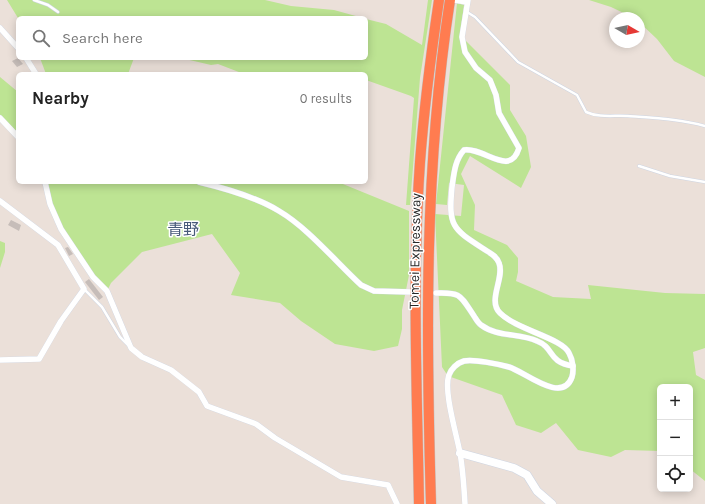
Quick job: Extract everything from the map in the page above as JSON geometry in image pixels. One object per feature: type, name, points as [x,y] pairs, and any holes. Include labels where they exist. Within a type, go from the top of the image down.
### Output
[{"type":"highway","name":"Tomei Expressway","points":[[419,504],[416,325],[417,227],[425,103],[439,0]]},
{"type":"highway","name":"Tomei Expressway","points":[[430,504],[427,324],[428,229],[437,104],[450,0]]},
{"type":"street","points":[[454,0],[466,1],[462,37],[465,52],[476,68],[490,80],[496,95],[499,113],[519,148],[517,155],[512,161],[504,162],[472,149],[464,150],[459,156],[454,170],[450,210],[453,224],[460,233],[495,256],[500,264],[495,301],[498,311],[506,319],[520,327],[556,341],[569,352],[573,366],[571,379],[564,386],[556,388],[545,386],[509,367],[470,361],[463,361],[455,366],[448,376],[448,388],[460,453],[465,504]]},
{"type":"street","points":[[0,28],[16,46]]},
{"type":"street","points":[[27,60],[35,72]]},
{"type":"street","points":[[0,118],[16,135]]},
{"type":"street","points":[[45,184],[50,204],[60,229],[93,276],[107,291],[131,348],[142,357],[171,370],[199,392],[207,406],[256,424],[275,438],[342,476],[388,485],[397,504]]},
{"type":"street","points":[[206,184],[228,190],[279,211],[294,222],[361,285],[374,291],[411,292]]},
{"type":"street","points":[[0,201],[58,245],[84,289],[61,321],[39,359],[0,360]]},
{"type":"street","points":[[436,293],[452,292],[460,295],[480,325],[491,331],[537,340],[546,347],[556,361],[573,366]]},
{"type":"street","points":[[460,453],[514,468],[527,475],[537,491],[552,504]]},
{"type":"lane","points":[[34,0],[48,5],[58,12]]},
{"type":"lane","points":[[466,11],[475,18],[518,62],[577,94],[586,112],[604,116],[666,118],[705,126]]},
{"type":"lane","points":[[639,166],[686,180],[705,182]]},
{"type":"lane","points":[[84,289],[102,307],[120,337],[131,348]]},
{"type":"green space","points":[[7,0],[265,0],[291,6],[334,10],[356,16],[17,16]]},
{"type":"green space","points":[[428,0],[432,0],[420,78],[410,205],[406,205],[414,98],[411,96],[368,81],[368,72],[239,72],[218,64],[211,65],[190,60],[368,60],[368,20],[386,24],[422,45]]},
{"type":"green space","points":[[589,0],[705,0],[705,77],[674,61],[657,39],[645,28],[645,12],[621,12]]},
{"type":"green space","points":[[457,3],[464,5],[460,35],[510,85],[510,110],[526,136],[531,167],[521,188],[470,156],[461,174],[475,205],[474,230],[507,245],[518,258],[518,272],[516,281],[553,297],[591,299],[588,285],[665,293],[705,294],[705,348],[693,352],[696,375],[705,380],[705,481],[693,471],[693,384],[657,384],[657,451],[625,450],[611,457],[578,450],[556,423],[541,433],[516,425],[502,395],[448,376],[442,367],[435,214],[461,216],[464,185],[449,183],[447,205],[436,204]]},
{"type":"green space","points":[[41,60],[133,60],[129,72],[45,72]]},
{"type":"green space","points":[[0,77],[16,90],[16,135],[0,117]]},
{"type":"green space","points":[[46,184],[343,184],[409,211],[409,275],[402,310],[402,329],[398,346],[374,351],[335,344],[301,321],[280,303],[231,295],[240,273],[212,234],[142,252],[111,283],[107,291],[63,235]]},
{"type":"green space","points":[[0,241],[5,243],[5,252],[0,268]]},
{"type":"building","points":[[16,59],[20,60],[23,64],[17,67],[12,61]]},
{"type":"building","points":[[11,220],[21,225],[19,231],[8,225]]},
{"type":"building","points":[[68,247],[73,254],[69,256],[65,248]]},
{"type":"building","points":[[89,279],[103,297],[99,300],[85,282]]},
{"type":"district","name":"青野","points":[[183,229]]}]
